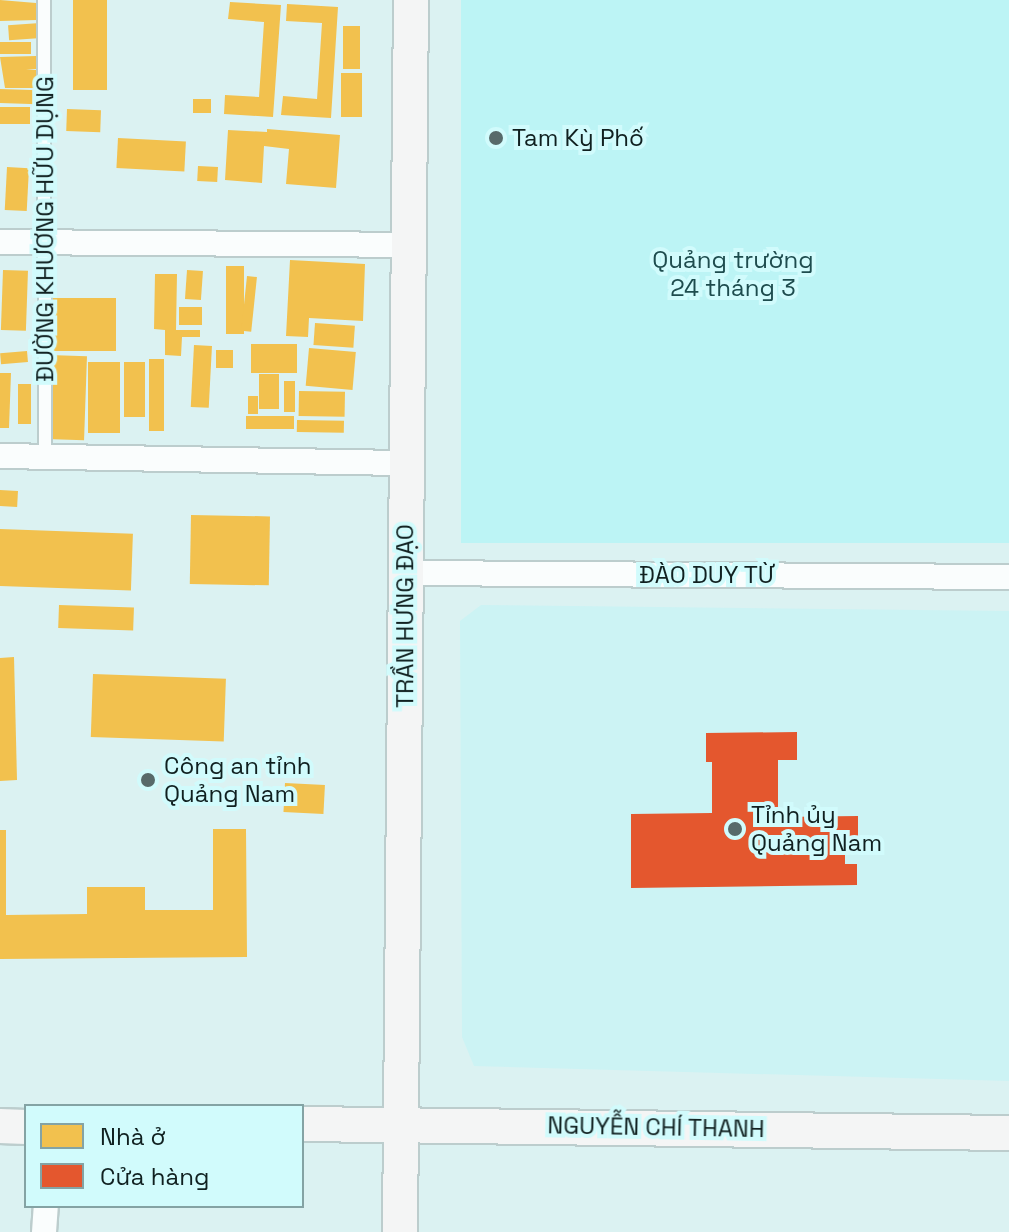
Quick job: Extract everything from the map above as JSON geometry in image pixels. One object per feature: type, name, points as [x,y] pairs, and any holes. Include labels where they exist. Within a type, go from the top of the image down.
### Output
[{"type":"street","name":"TRẦN HƯNG ĐẠO","points":[[400,1232],[411,0]]},
{"type":"street","points":[[0,242],[408,245]]},
{"type":"street","points":[[0,456],[406,463]]},
{"type":"street","name":"ĐÀO DUY TỪ","points":[[405,573],[1009,577]]},
{"type":"street","name":"NGUYỄN CHÍ THANH","points":[[304,1124],[1009,1133]]},
{"type":"street","points":[[0,1126],[24,1127]]},
{"type":"street","points":[[44,1232],[46,1208]]},
{"type":"lane","name":"ĐƯỜNG KHƯƠNG HỮU DỤNG","points":[[44,0],[45,457]]},
{"type":"shaded area","name":"Tỉnh ủy Quảng Nam","points":[[481,605],[1009,611],[1009,1081],[474,1066],[462,1037],[460,621]]},
{"type":"green space","name":"Quảng trường 24 tháng 3","points":[[461,0],[1009,0],[1009,543],[461,543]]},
{"type":"building: Nhà ở","points":[[0,0],[36,3],[37,20],[0,21]]},
{"type":"building: Nhà ở","points":[[73,0],[107,0],[107,90],[73,90]]},
{"type":"building: Nhà ở","points":[[230,2],[281,5],[273,117],[224,114],[225,95],[259,97],[264,22],[228,19]]},
{"type":"building: Nhà ở","points":[[287,4],[338,7],[331,118],[281,115],[283,96],[317,99],[322,23],[286,21]]},
{"type":"building: Nhà ở","points":[[40,23],[41,38],[9,40],[8,25]]},
{"type":"building: Nhà ở","points":[[343,26],[360,26],[360,69],[343,69]]},
{"type":"building: Nhà ở","points":[[0,42],[31,42],[31,54],[0,54]]},
{"type":"building: Nhà ở","points":[[36,56],[36,69],[26,70],[41,70],[40,88],[5,88],[0,57]]},
{"type":"building: Nhà ở","points":[[341,73],[362,73],[362,117],[341,117]]},
{"type":"building: Nhà ở","points":[[0,89],[38,90],[37,104],[0,103]]},
{"type":"building: Nhà ở","points":[[193,99],[211,99],[211,113],[193,113]]},
{"type":"building: Nhà ở","points":[[0,107],[30,107],[30,124],[0,124]]},
{"type":"building: Nhà ở","points":[[67,109],[101,110],[100,132],[66,131]]},
{"type":"building: Nhà ở","points":[[267,129],[340,135],[336,188],[286,184],[289,149],[264,146],[262,183],[225,180],[228,130],[267,132]]},
{"type":"building: Nhà ở","points":[[118,138],[186,142],[184,172],[116,168]]},
{"type":"building: Nhà ở","points":[[198,166],[218,167],[217,182],[197,181]]},
{"type":"building: Nhà ở","points":[[7,167],[29,168],[27,211],[5,210]]},
{"type":"building: Nhà ở","points":[[290,260],[365,264],[363,321],[309,318],[308,337],[286,336]]},
{"type":"building: Nhà ở","points":[[226,266],[244,266],[244,334],[226,334]]},
{"type":"building: Nhà ở","points":[[3,270],[28,271],[26,331],[1,330]]},
{"type":"building: Nhà ở","points":[[187,270],[203,271],[201,300],[185,299]]},
{"type":"building: Nhà ở","points":[[155,274],[177,274],[176,330],[200,330],[200,337],[182,337],[181,356],[165,355],[165,330],[154,329]]},
{"type":"building: Nhà ở","points":[[247,276],[257,277],[251,332],[241,331]]},
{"type":"building: Nhà ở","points":[[49,298],[116,298],[116,351],[49,351]]},
{"type":"building: Nhà ở","points":[[179,307],[202,307],[202,325],[179,325]]},
{"type":"building: Nhà ở","points":[[315,323],[355,326],[353,348],[313,345]]},
{"type":"building: Nhà ở","points":[[251,344],[297,344],[297,373],[251,373]]},
{"type":"building: Nhà ở","points":[[194,345],[212,346],[209,408],[191,407]]},
{"type":"building: Nhà ở","points":[[309,348],[356,352],[353,390],[306,386]]},
{"type":"building: Nhà ở","points":[[216,350],[233,350],[233,368],[216,368]]},
{"type":"building: Nhà ở","points":[[27,351],[28,362],[1,364],[0,353]]},
{"type":"building: Nhà ở","points":[[49,355],[87,356],[84,440],[46,439]]},
{"type":"building: Nhà ở","points":[[149,359],[164,359],[164,431],[149,431]]},
{"type":"building: Nhà ở","points":[[88,362],[120,362],[120,433],[88,433]]},
{"type":"building: Nhà ở","points":[[124,362],[145,362],[145,417],[124,417]]},
{"type":"building: Nhà ở","points":[[0,373],[11,373],[9,428],[0,428]]},
{"type":"building: Nhà ở","points":[[259,374],[279,374],[279,409],[259,409]]},
{"type":"building: Nhà ở","points":[[284,381],[295,381],[295,412],[284,412]]},
{"type":"building: Nhà ở","points":[[18,384],[31,384],[31,424],[18,424]]},
{"type":"building: Nhà ở","points":[[299,391],[345,392],[345,417],[299,416]]},
{"type":"building: Nhà ở","points":[[248,396],[258,396],[258,414],[248,414]]},
{"type":"building: Nhà ở","points":[[246,416],[294,416],[294,429],[246,429]]},
{"type":"building: Nhà ở","points":[[297,420],[344,421],[344,433],[297,432]]},
{"type":"building: Nhà ở","points":[[0,490],[18,491],[17,507],[0,506]]},
{"type":"building: Nhà ở","points":[[191,515],[270,516],[269,585],[190,584]]},
{"type":"building: Nhà ở","points":[[0,529],[133,534],[131,591],[0,586]]},
{"type":"building: Nhà ở","points":[[59,605],[134,608],[133,631],[58,628]]},
{"type":"building: Nhà ở","points":[[14,657],[17,780],[0,781],[0,658]]},
{"type":"building: Nhà ở","points":[[93,674],[226,679],[224,742],[91,737]]},
{"type":"building: Nhà ở","points":[[285,783],[325,785],[323,814],[283,812]]},
{"type":"building: Nhà ở","points":[[213,829],[246,829],[247,957],[0,959],[0,830],[6,830],[6,915],[87,914],[87,887],[145,887],[145,910],[213,910]]},
{"type":"building: Cửa hàng","points":[[797,732],[797,760],[778,760],[778,817],[858,816],[858,842],[845,843],[845,864],[857,864],[857,885],[631,888],[631,814],[712,813],[712,762],[706,762],[706,733]]},
{"type":"place","name":"Tam Kỳ Phố","points":[[496,138]]},
{"type":"place","name":"Công an tỉnh Quảng Nam","points":[[148,780]]},
{"type":"place","name":"Tỉnh ủy Quảng Nam","points":[[735,829]]}]
